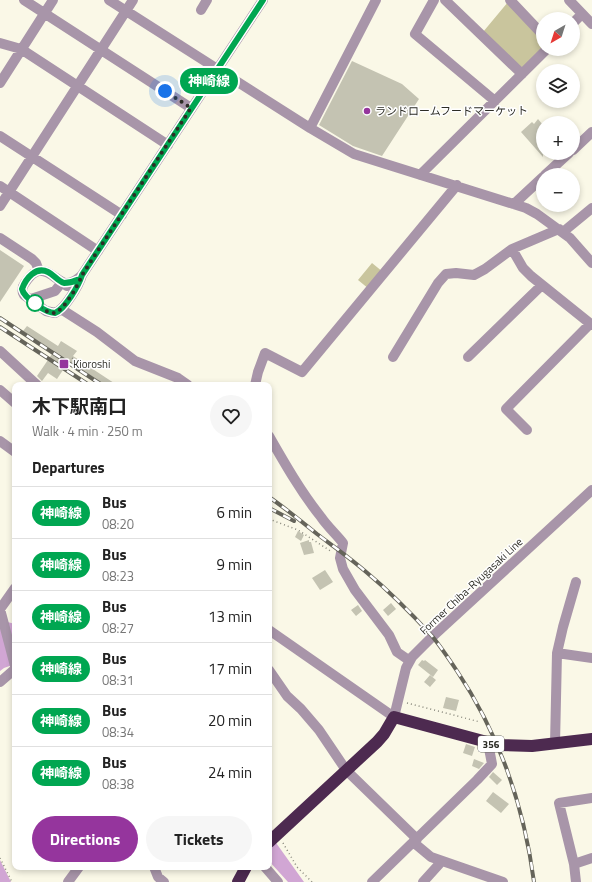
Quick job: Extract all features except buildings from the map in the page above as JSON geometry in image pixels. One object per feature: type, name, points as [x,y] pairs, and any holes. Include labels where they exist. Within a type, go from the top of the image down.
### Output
[{"type":"highway","name":"356","points":[[394,717],[488,744],[515,746],[555,744],[592,739]]},
{"type":"highway","points":[[274,838],[377,742],[384,734],[394,717]]},
{"type":"highway","points":[[238,882],[244,870]]},
{"type":"street","points":[[24,0],[191,108]]},
{"type":"street","points":[[0,83],[53,0]]},
{"type":"street","points":[[109,0],[217,70],[354,154],[514,204],[537,214],[570,238],[592,263]]},
{"type":"street","points":[[0,206],[133,0]]},
{"type":"street","points":[[201,10],[207,0]]},
{"type":"street","points":[[70,297],[69,289],[49,272],[39,271],[30,275],[22,289],[24,294],[30,300],[46,311],[55,313],[61,309],[70,297],[78,286],[82,275],[262,0]]},
{"type":"street","points":[[310,128],[376,0]]},
{"type":"street","points":[[434,0],[415,34],[495,101]]},
{"type":"street","points":[[445,0],[522,74]]},
{"type":"street","points":[[510,0],[536,28]]},
{"type":"street","points":[[569,0],[592,24]]},
{"type":"street","points":[[0,43],[21,50],[78,85],[168,145]]},
{"type":"street","points":[[420,175],[540,56]]},
{"type":"street","points":[[580,143],[592,132]]},
{"type":"street","points":[[0,136],[122,215]]},
{"type":"street","points":[[553,168],[561,160]]},
{"type":"street","points":[[514,204],[536,184]]},
{"type":"street","points":[[256,382],[265,353],[302,372],[456,185]]},
{"type":"street","points":[[0,186],[98,251]]},
{"type":"street","points":[[393,357],[438,283],[446,274],[456,273],[474,275],[512,250],[561,231],[592,208]]},
{"type":"street","points":[[0,238],[32,259],[36,263],[39,271]]},
{"type":"street","points":[[512,250],[523,268],[591,324],[506,409],[527,430]]},
{"type":"street","points":[[62,282],[73,282],[82,275]]},
{"type":"street","points":[[30,300],[55,291],[62,282]]},
{"type":"street","points":[[468,358],[542,285]]},
{"type":"street","points":[[61,309],[97,332],[135,361],[178,378],[184,382]]},
{"type":"street","points":[[0,351],[34,382]]},
{"type":"street","points":[[0,390],[12,400]]},
{"type":"street","points":[[0,441],[12,450]]},
{"type":"street","points":[[272,441],[294,479],[310,502],[322,519],[343,543],[340,558],[343,568],[355,590],[389,635],[397,652],[410,661]]},
{"type":"street","name":"Former Chiba-Ryugasaki Line","points":[[394,717],[404,675],[410,661],[432,637],[592,490]]},
{"type":"street","points":[[555,744],[557,653],[576,582]]},
{"type":"street","points":[[12,592],[0,609],[12,655]]},
{"type":"street","points":[[272,632],[394,717]]},
{"type":"street","points":[[557,653],[592,658]]},
{"type":"street","points":[[0,682],[12,672]]},
{"type":"street","points":[[272,674],[287,696],[301,709],[319,730],[346,770],[431,857],[482,879],[503,882]]},
{"type":"street","points":[[372,882],[492,764],[488,744]]},
{"type":"street","points":[[576,882],[574,864],[559,803],[592,798]]},
{"type":"street","points":[[574,864],[592,858]]},
{"type":"street","points":[[423,882],[442,861]]},
{"type":"street","points":[[68,882],[77,870]]},
{"type":"street","points":[[155,870],[158,877],[164,882]]},
{"type":"street","points":[[268,870],[278,882]]},
{"type":"path","points":[[72,358],[88,369]]},
{"type":"path","points":[[272,520],[298,530],[340,558]]},
{"type":"path","points":[[398,700],[480,722]]},
{"type":"path","points":[[274,838],[297,867],[312,882]]},
{"type":"path","points":[[0,858],[12,882]]},
{"type":"shaded area","points":[[508,2],[536,32],[536,56],[523,70],[483,32]]},
{"type":"shaded area","points":[[372,263],[383,272],[369,289],[358,280]]},
{"type":"shaded area","points":[[0,620],[12,623],[12,665],[0,671]]},
{"type":"shaded area","points":[[272,837],[304,882],[288,882],[272,864]]},
{"type":"shaded area","points":[[0,860],[11,882],[0,882]]},
{"type":"railway","points":[[0,318],[97,382]]},
{"type":"railway","points":[[0,327],[84,382]]},
{"type":"railway","points":[[272,499],[353,561],[383,586],[432,636],[457,671],[485,720],[508,772],[524,826],[534,882]]},
{"type":"railway","points":[[272,510],[294,521]]},
{"type":"bus line","name":"神崎線","points":[[77,280],[66,283],[62,282],[49,272],[39,271],[30,275],[22,289],[24,294],[46,311],[55,313],[61,309],[80,283],[82,275],[263,0]]},
{"type":"place","name":"ランドロームフードマーケット","points":[[367,111]]},
{"type":"place","name":"Kioroshi","points":[[64,364]]},
{"type":"route","points":[[35,303],[51,313],[55,313],[61,309],[80,283],[82,275],[191,108],[165,91]]}]
